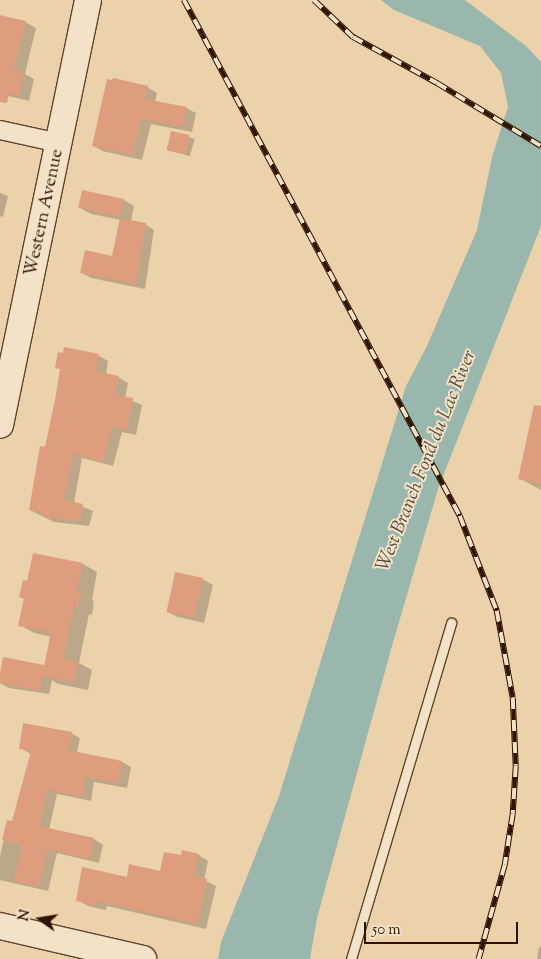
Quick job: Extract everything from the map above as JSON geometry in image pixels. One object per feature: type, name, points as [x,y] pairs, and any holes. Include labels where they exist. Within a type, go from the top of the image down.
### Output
[{"type":"street","name":"Western Avenue","points":[[0,425],[88,0]]},
{"type":"street","points":[[0,130],[59,143]]},
{"type":"street","points":[[0,926],[143,959]]},
{"type":"lane","points":[[351,959],[451,623]]},
{"type":"water","name":"West Branch Fond du Lac River","points":[[381,0],[465,0],[526,46],[541,62],[541,226],[438,489],[392,646],[317,918],[310,959],[218,959],[221,942],[279,796],[406,386],[426,348],[477,230],[492,157],[508,107],[501,73],[480,46],[394,10]]},
{"type":"building","points":[[0,15],[26,21],[14,70],[24,72],[19,96],[9,94],[7,103],[0,102]]},
{"type":"building","points":[[113,78],[148,86],[145,99],[187,107],[183,127],[141,119],[133,155],[92,146],[107,79],[112,80]]},
{"type":"building","points":[[171,131],[190,135],[185,155],[167,151]]},
{"type":"building","points":[[82,190],[124,199],[120,217],[78,208]]},
{"type":"building","points":[[120,218],[146,223],[136,284],[80,273],[85,250],[112,256]]},
{"type":"building","points":[[64,347],[99,354],[96,371],[119,376],[115,395],[133,398],[127,430],[112,427],[103,462],[73,454],[64,500],[83,504],[80,521],[43,517],[44,513],[29,510],[40,446],[45,447],[55,400],[60,369],[55,368],[58,352],[63,353]]},
{"type":"building","points":[[534,405],[541,406],[541,484],[518,479]]},
{"type":"building","points":[[33,553],[83,563],[77,591],[80,592],[78,608],[74,607],[64,658],[78,661],[74,682],[42,676],[51,632],[18,626],[24,598],[19,597],[23,580],[27,581]]},
{"type":"building","points":[[175,572],[203,578],[195,618],[166,612]]},
{"type":"building","points":[[3,657],[44,665],[39,691],[0,683]]},
{"type":"building","points":[[23,723],[72,732],[68,750],[122,761],[118,783],[85,777],[82,797],[48,790],[39,826],[94,838],[90,859],[48,849],[39,887],[14,881],[22,845],[2,840],[7,820],[12,821],[31,751],[19,749]]},
{"type":"building","points":[[182,850],[199,854],[194,876],[207,879],[197,924],[97,901],[96,905],[76,901],[82,867],[127,877],[129,864],[160,871],[164,852],[181,855]]},
{"type":"railway","points":[[184,0],[460,516],[497,611],[513,698],[516,766],[513,814],[505,865],[479,959]]},
{"type":"railway","points":[[314,0],[353,37],[437,83],[541,146]]}]
